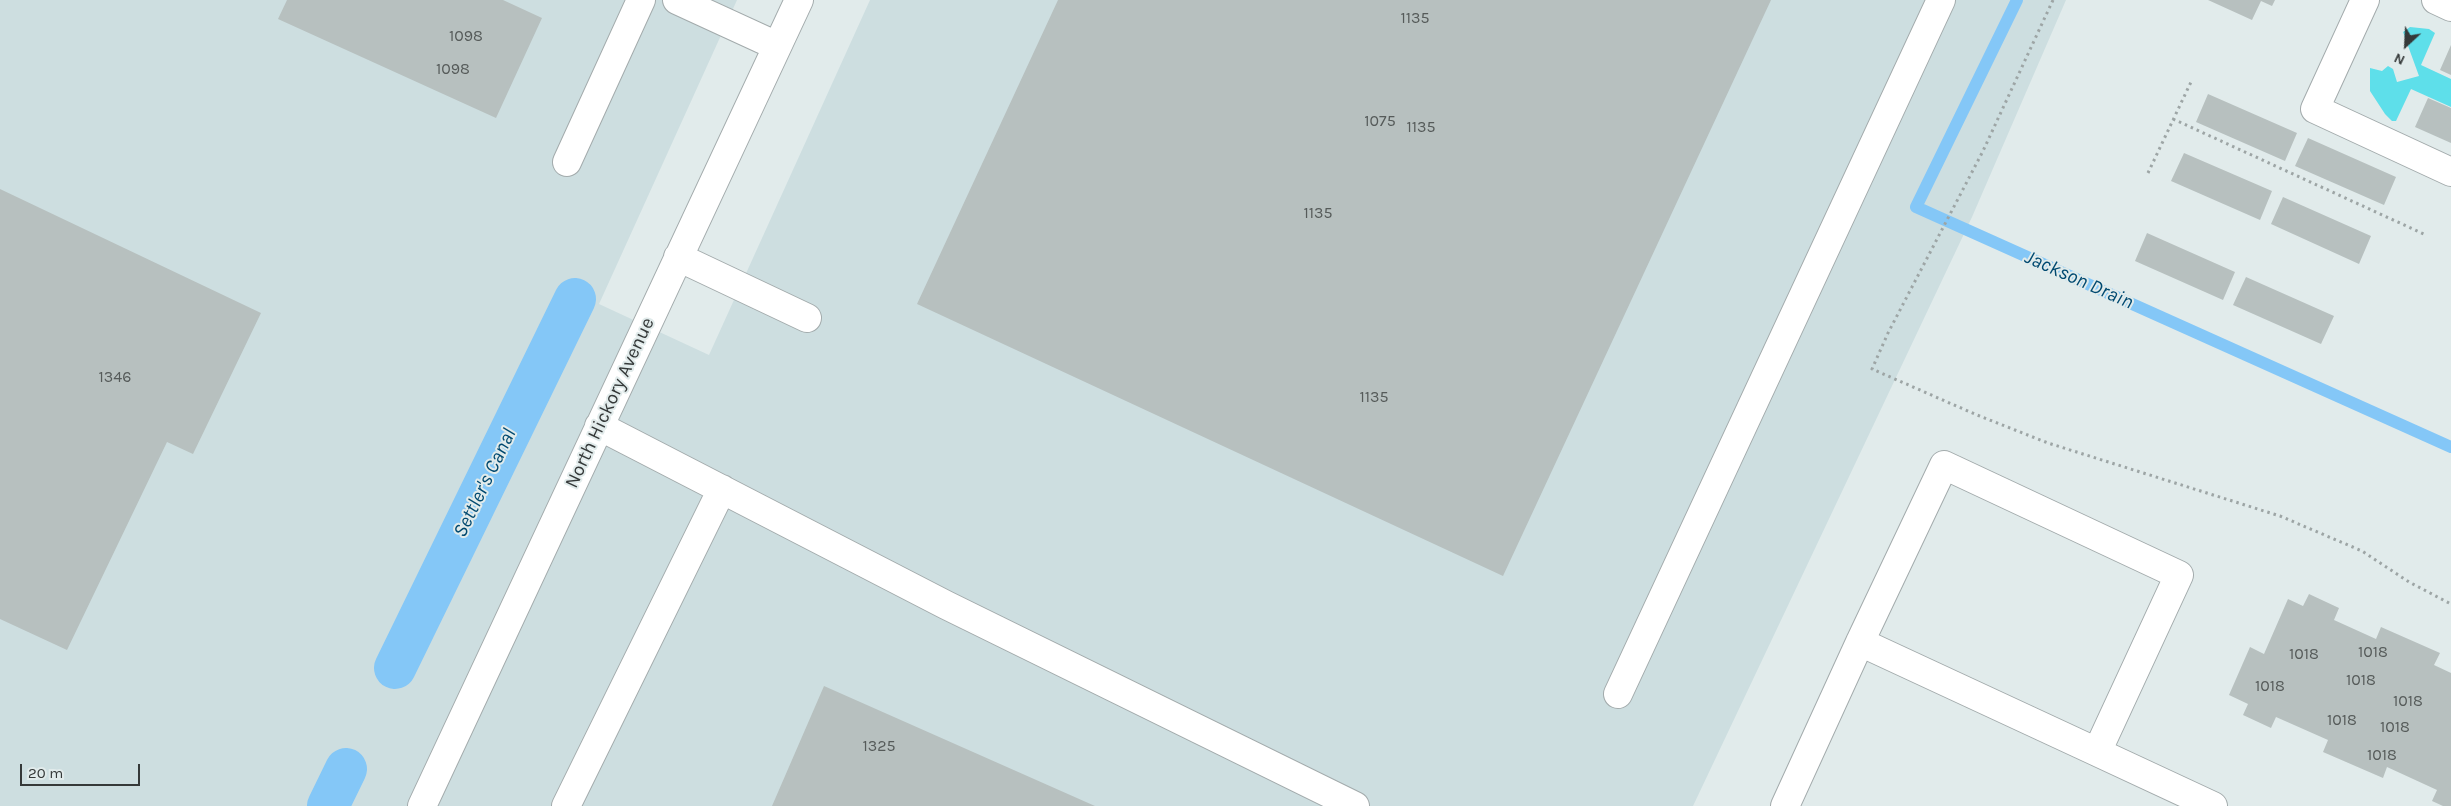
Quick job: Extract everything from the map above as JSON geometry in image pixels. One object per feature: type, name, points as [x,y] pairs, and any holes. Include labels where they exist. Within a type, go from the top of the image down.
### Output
[{"type":"street","points":[[567,162],[641,0]]},
{"type":"street","points":[[677,0],[777,46]]},
{"type":"street","name":"North Hickory Avenue","points":[[422,806],[799,0]]},
{"type":"street","points":[[1618,694],[1942,0]]},
{"type":"street","points":[[2365,0],[2315,109],[2451,172]]},
{"type":"street","points":[[2436,0],[2451,7]]},
{"type":"street","points":[[678,257],[807,318]]},
{"type":"street","points":[[599,426],[946,605],[1355,806]]},
{"type":"street","points":[[1785,806],[1944,465],[2179,575],[2097,752]]},
{"type":"street","points":[[566,806],[722,489]]},
{"type":"street","points":[[1860,642],[2213,806]]},
{"type":"path","points":[[2053,0],[1983,151],[1888,333],[1872,369],[2048,443],[2280,516],[2362,551],[2409,582],[2451,604]]},
{"type":"path","points":[[2148,173],[2191,82]]},
{"type":"path","points":[[2173,119],[2426,235]]},
{"type":"shaded area","points":[[0,0],[737,0],[599,304],[709,355],[870,0],[2066,0],[1972,217],[1693,806],[0,806]]},
{"type":"shaded area","points":[[2410,27],[2429,29],[2435,33],[2421,65],[2451,79],[2451,107],[2411,89],[2396,121],[2392,121],[2385,114],[2370,91],[2370,68],[2382,71],[2388,66],[2393,69],[2397,82],[2419,76],[2403,32]]},
{"type":"building","points":[[287,0],[503,0],[542,18],[496,118],[278,19]]},
{"type":"building","points":[[1058,0],[1771,0],[1503,576],[917,304]]},
{"type":"building","points":[[2208,0],[2275,0],[2272,6],[2261,1],[2252,20]]},
{"type":"building","points":[[2451,45],[2451,75],[2440,70]]},
{"type":"building","points":[[2208,94],[2297,133],[2285,161],[2196,122]]},
{"type":"building","points":[[2428,98],[2451,108],[2451,143],[2415,127]]},
{"type":"building","points":[[2308,138],[2396,177],[2384,205],[2295,166]]},
{"type":"building","points":[[2184,153],[2272,191],[2260,220],[2171,181]]},
{"type":"building","points":[[0,189],[261,313],[193,454],[167,442],[67,650],[0,619]]},
{"type":"building","points":[[2283,197],[2371,236],[2359,264],[2271,224]]},
{"type":"building","points":[[2147,233],[2235,272],[2223,300],[2135,261]]},
{"type":"building","points":[[2246,277],[2334,316],[2321,344],[2233,305]]},
{"type":"building","points":[[2309,594],[2339,608],[2334,620],[2376,639],[2381,627],[2440,653],[2434,665],[2451,673],[2451,806],[2443,806],[2432,801],[2437,790],[2387,767],[2383,778],[2323,752],[2328,740],[2276,717],[2271,728],[2243,715],[2248,704],[2229,695],[2250,647],[2264,654],[2288,599],[2303,606]]},
{"type":"building","points":[[824,686],[1095,806],[772,806]]},
{"type":"waterway","name":"Jackson Drain","points":[[2017,0],[1916,207],[2451,447]]},
{"type":"waterway","name":"Settler's Canal","points":[[395,668],[575,299]]},
{"type":"waterway","name":"Settler's Canal","points":[[328,806],[346,769]]}]
